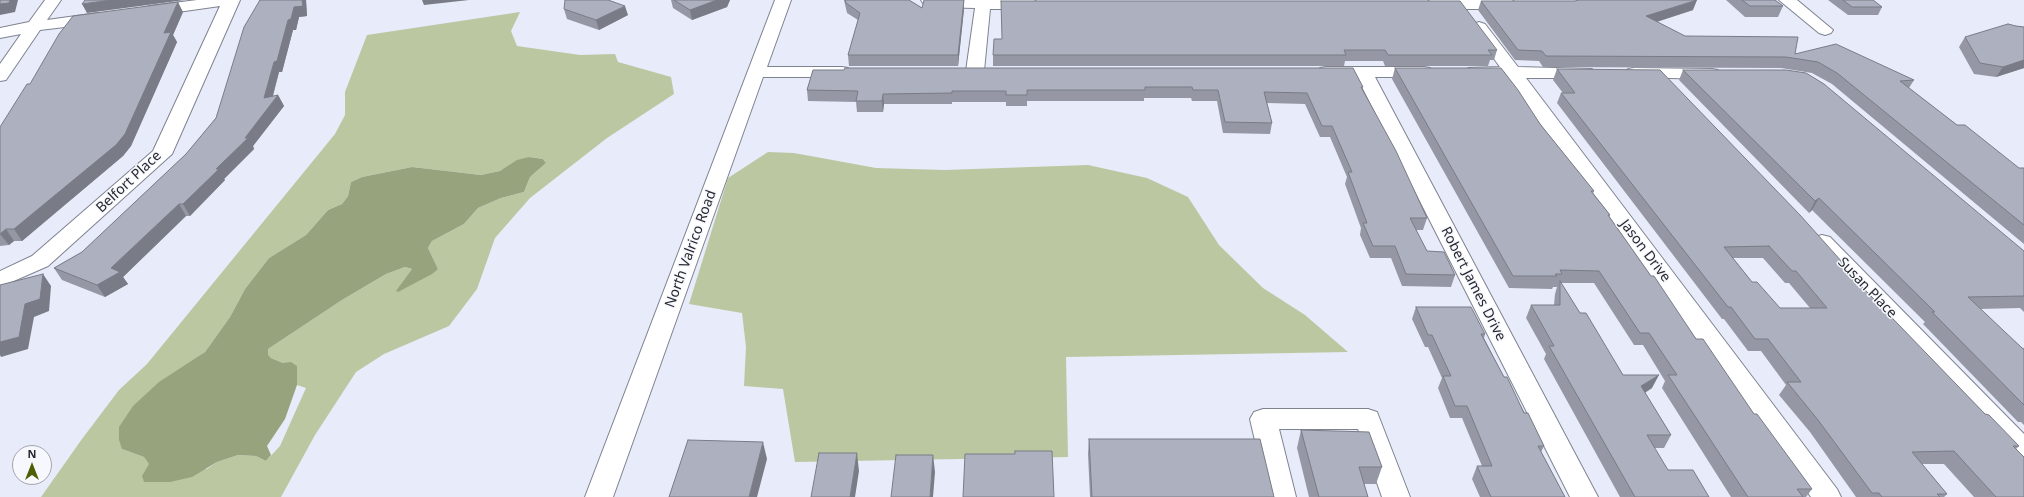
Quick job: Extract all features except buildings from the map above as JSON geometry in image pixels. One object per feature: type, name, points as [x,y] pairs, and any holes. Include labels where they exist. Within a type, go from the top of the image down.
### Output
[{"type":"street","points":[[0,76],[53,0]]},
{"type":"street","points":[[137,13],[231,0]]},
{"type":"street","name":"Belfort Place","points":[[0,280],[40,261],[162,154],[231,0]]},
{"type":"street","name":"North Valrico Road","points":[[599,497],[783,0]]},
{"type":"street","points":[[929,0],[935,2],[983,4],[1047,4]]},
{"type":"street","points":[[1787,0],[1825,30]]},
{"type":"street","points":[[975,71],[983,4]]},
{"type":"street","points":[[1415,4],[1525,4]]},
{"type":"street","name":"Jason Drive","points":[[1463,4],[1827,497]]},
{"type":"street","points":[[0,33],[36,26],[114,16]]},
{"type":"street","points":[[756,72],[857,72]]},
{"type":"street","points":[[1307,72],[1728,74]]},
{"type":"street","name":"Robert James Drive","points":[[1363,72],[1584,497]]},
{"type":"street","points":[[1660,73],[1682,96]]},
{"type":"street","name":"Susan Place","points":[[1809,228],[2024,452]]},
{"type":"street","points":[[1282,497],[1263,419],[1368,419],[1396,497]]},
{"type":"shaded area","points":[[520,12],[511,31],[517,46],[580,55],[615,54],[618,62],[671,77],[674,94],[607,138],[530,198],[495,238],[477,289],[449,326],[384,354],[356,372],[315,435],[281,497],[41,497],[49,485],[52,485],[52,481],[119,390],[147,364],[335,134],[345,115],[345,92],[367,35]],"holes":[[[529,157],[543,159],[546,163],[530,177],[524,192],[501,198],[478,208],[464,224],[432,241],[428,248],[438,269],[401,285],[412,269],[405,267],[386,274],[342,300],[268,349],[268,356],[271,358],[296,366],[297,385],[306,388],[280,446],[266,461],[256,456],[238,455],[217,462],[207,469],[150,464],[144,457],[122,449],[183,368],[205,352],[230,317],[245,289],[269,258],[306,235],[328,210],[342,204],[348,196],[351,182],[362,177],[412,167],[481,175],[500,171]]]},
{"type":"shaded area","points":[[768,152],[794,153],[876,168],[945,170],[1088,165],[1147,178],[1188,197],[1219,245],[1263,288],[1305,315],[1348,352],[1066,357],[1068,457],[795,462],[783,389],[744,386],[746,347],[742,313],[689,304],[728,178]]},
{"type":"shaded area","points":[[529,157],[543,159],[546,163],[530,177],[524,192],[501,198],[478,208],[464,224],[432,241],[428,248],[438,269],[432,274],[398,292],[396,291],[412,269],[405,267],[386,274],[342,300],[268,349],[268,355],[271,358],[283,363],[291,362],[297,366],[297,385],[285,419],[267,446],[271,455],[266,461],[256,456],[238,455],[217,462],[192,477],[170,482],[144,482],[142,476],[149,464],[144,457],[122,449],[119,440],[119,427],[133,406],[159,382],[205,352],[230,317],[245,289],[269,258],[306,235],[328,210],[342,204],[348,196],[351,182],[362,177],[412,167],[481,175],[500,171],[517,160]]}]
